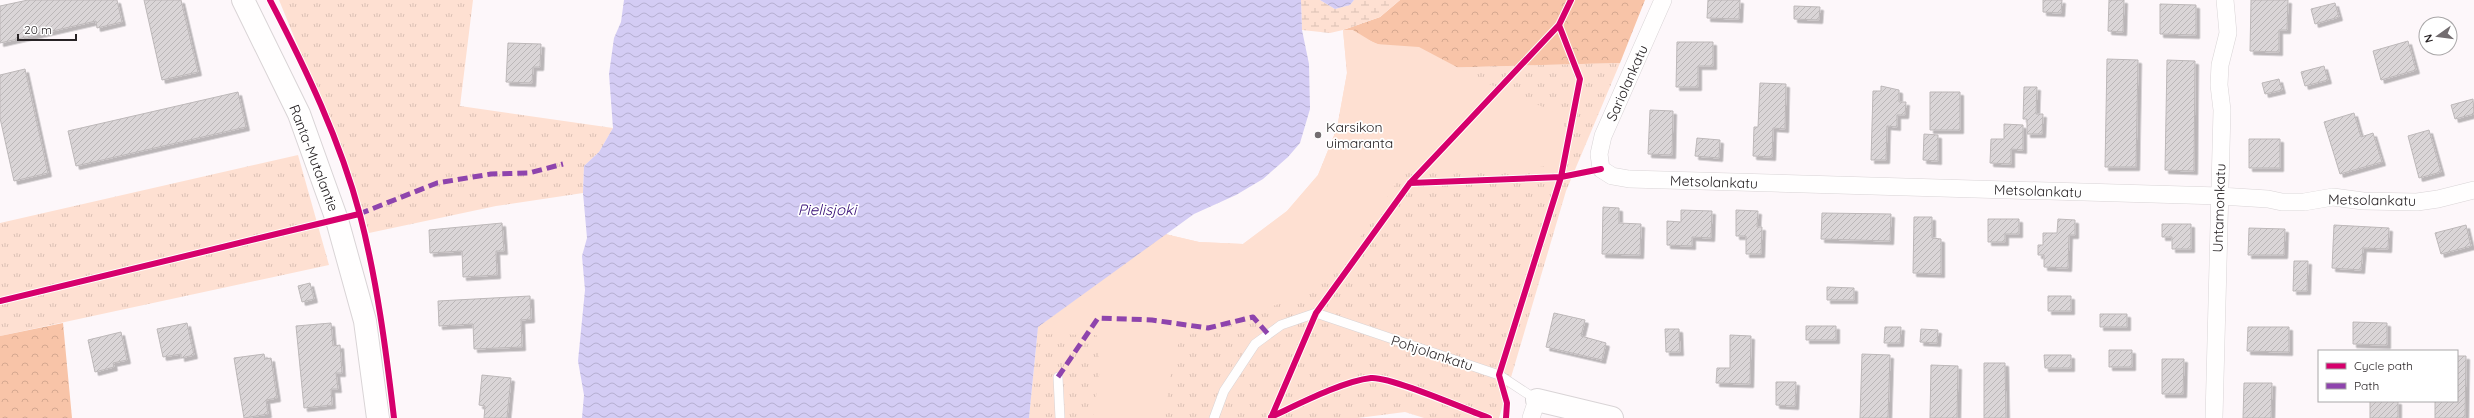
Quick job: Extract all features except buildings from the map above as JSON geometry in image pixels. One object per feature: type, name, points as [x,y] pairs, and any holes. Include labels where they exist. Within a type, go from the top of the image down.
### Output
[{"type":"street","name":"Ranta-Mutalantie","points":[[243,0],[299,114],[337,220],[365,321],[378,418]]},
{"type":"street","name":"Sariolankatu","points":[[1601,169],[1599,154],[1603,136],[1663,0]]},
{"type":"street","name":"Untamonkatu","points":[[2214,418],[2222,110],[2219,85],[2220,65],[2228,33],[2226,0]]},
{"type":"street","name":"Metsolankatu","points":[[1601,169],[1612,176],[1629,179],[2220,196],[2297,202],[2333,197],[2363,201],[2417,202],[2438,199],[2474,190]]},
{"type":"street","name":"Pohjolankatu","points":[[1534,409],[1612,418]]},
{"type":"lane","name":"Pohjolankatu","points":[[1214,418],[1224,391],[1254,344],[1281,324],[1316,313],[1499,375],[1534,409]]},
{"type":"lane","points":[[1058,377],[1060,418]]},
{"type":"green space","points":[[279,0],[473,0],[460,106],[613,128],[599,152],[584,166],[583,193],[496,206],[369,233],[357,191]]},
{"type":"green space","points":[[1301,0],[1320,0],[1335,9],[1350,5],[1354,0],[1400,0],[1380,17],[1330,33],[1302,30]]},
{"type":"green space","points":[[1400,0],[1645,0],[1620,63],[1437,68],[1343,30],[1380,17]]},
{"type":"green space","points":[[1343,30],[1437,68],[1620,63],[1566,191],[1499,418],[1424,418],[1405,412],[1358,418],[1029,418],[1038,327],[1165,234],[1199,242],[1243,244],[1287,211],[1318,175],[1337,128],[1347,73]]},
{"type":"green space","points":[[1343,30],[1353,30],[1376,44],[1419,47],[1489,84],[1557,113],[1566,129],[1564,151],[1546,166],[1508,172],[1413,171],[1402,174],[1373,220],[1339,266],[1293,299],[1180,338],[1172,362],[1165,418],[1093,418],[1100,369],[1097,335],[1037,334],[1038,327],[1165,234],[1199,242],[1243,244],[1287,211],[1318,175],[1337,128],[1347,73]]},
{"type":"green space","points":[[298,155],[329,265],[0,336],[0,223]]},
{"type":"green space","points":[[63,323],[72,418],[0,418],[0,336]]},
{"type":"water","name":"Pielisjoki","points":[[624,0],[1301,0],[1302,30],[1309,64],[1310,109],[1300,143],[1288,157],[1263,179],[1236,195],[1194,214],[1038,327],[1029,418],[582,418],[584,395],[578,361],[585,290],[582,256],[587,238],[583,193],[584,166],[599,152],[613,128],[609,74],[614,38],[621,22]]},
{"type":"water","points":[[1320,0],[1354,0],[1350,5],[1335,9]]},
{"type":"marked path","points":[[359,214],[437,183],[491,174],[529,173],[563,164]]},
{"type":"marked path","points":[[1058,377],[1098,318],[1152,320],[1208,328],[1253,317],[1268,334]]},
{"type":"cycle path","points":[[270,0],[321,105],[343,159],[352,187],[366,240],[376,290],[394,418]]},
{"type":"cycle path","points":[[1271,418],[1316,313],[1410,183],[1559,25],[1571,0]]},
{"type":"cycle path","points":[[1506,418],[1507,403],[1499,375],[1561,177],[1580,79],[1559,25]]},
{"type":"cycle path","points":[[1410,183],[1561,177],[1601,169]]},
{"type":"cycle path","points":[[0,301],[359,214]]},
{"type":"cycle path","points":[[1271,417],[1334,388],[1371,378],[1394,382],[1489,418]]},
{"type":"place","name":"Karsikon uimaranta","points":[[1318,135]]}]
